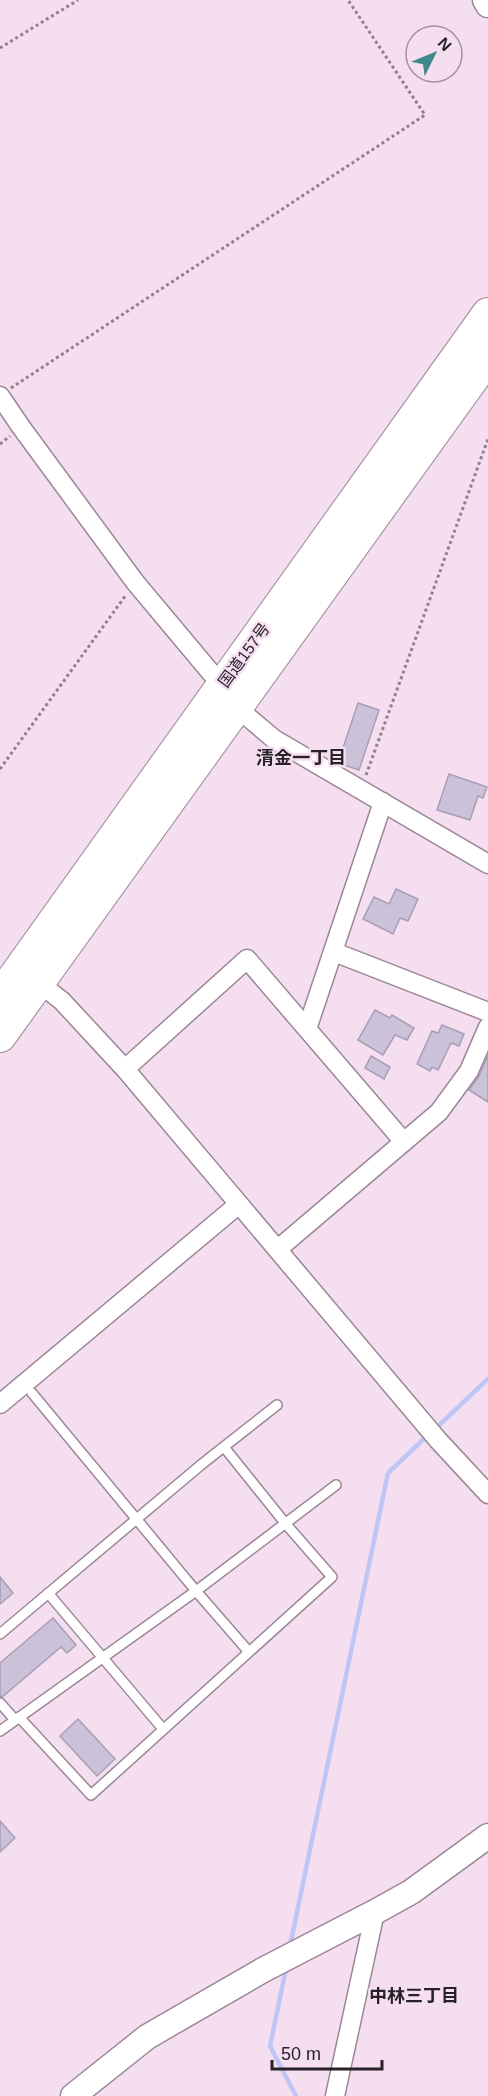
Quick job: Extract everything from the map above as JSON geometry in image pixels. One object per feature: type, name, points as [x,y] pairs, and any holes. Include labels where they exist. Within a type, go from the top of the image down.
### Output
[{"type":"highway","name":"国道157号","points":[[0,1036],[488,314]]},
{"type":"highway","name":"国道157号","points":[[0,997],[488,357]]},
{"type":"street","points":[[485,0],[488,5]]},
{"type":"street","points":[[5,392],[21,427],[135,582],[229,697],[274,739],[488,864]]},
{"type":"street","points":[[307,1029],[383,802]]},
{"type":"street","points":[[334,952],[488,1012]]},
{"type":"street","points":[[125,1069],[247,959],[404,1142]]},
{"type":"street","points":[[38,982],[62,1001],[125,1069],[424,1424],[488,1494]]},
{"type":"street","points":[[278,1249],[439,1112],[469,1071],[488,1027]]},
{"type":"street","points":[[0,1404],[239,1204]]},
{"type":"street","points":[[73,2096],[147,2037],[263,1970],[411,1892],[488,1836]]},
{"type":"street","points":[[335,2096],[375,1912]]},
{"type":"lane","points":[[32,1393],[249,1652]]},
{"type":"lane","points":[[0,1634],[277,1405]]},
{"type":"lane","points":[[0,1703],[91,1795],[332,1577],[224,1447]]},
{"type":"lane","points":[[0,1731],[196,1591],[336,1485]]},
{"type":"lane","points":[[48,1593],[163,1729]]},
{"type":"path","points":[[0,48],[78,0]]},
{"type":"path","points":[[5,392],[425,115],[348,0]]},
{"type":"path","points":[[361,789],[488,439]]},
{"type":"path","points":[[0,769],[135,582]]},
{"type":"building","points":[[358,703],[379,710],[359,770],[338,763]]},
{"type":"building","points":[[449,774],[487,787],[483,798],[478,796],[470,820],[437,810]]},
{"type":"building","points":[[396,889],[418,899],[408,921],[400,918],[393,934],[363,919],[374,897],[389,904]]},
{"type":"building","points":[[375,1010],[390,1018],[392,1015],[414,1028],[407,1040],[395,1035],[383,1055],[358,1040]]},
{"type":"building","points":[[442,1025],[464,1034],[459,1046],[451,1043],[438,1070],[432,1067],[430,1071],[417,1064],[432,1031],[438,1033]]},
{"type":"building","points":[[488,1055],[488,1102],[469,1090],[479,1076]]},
{"type":"building","points":[[371,1056],[390,1067],[384,1079],[365,1068]]},
{"type":"building","points":[[0,1577],[13,1593],[0,1604]]},
{"type":"building","points":[[53,1618],[76,1645],[67,1653],[61,1647],[2,1697],[0,1696],[0,1663]]},
{"type":"building","points":[[78,1719],[115,1759],[97,1776],[60,1736]]},
{"type":"building","points":[[0,1821],[15,1838],[0,1852]]},
{"type":"waterway","points":[[434,1430],[488,1379]]},
{"type":"waterway","points":[[290,1946],[388,1473],[428,1435]]},
{"type":"waterway","points":[[286,1969],[270,2046],[296,2096]]},
{"type":"district","name":"清金一丁目","points":[[301,758]]},
{"type":"district","name":"中林三丁目","points":[[414,1996]]}]
